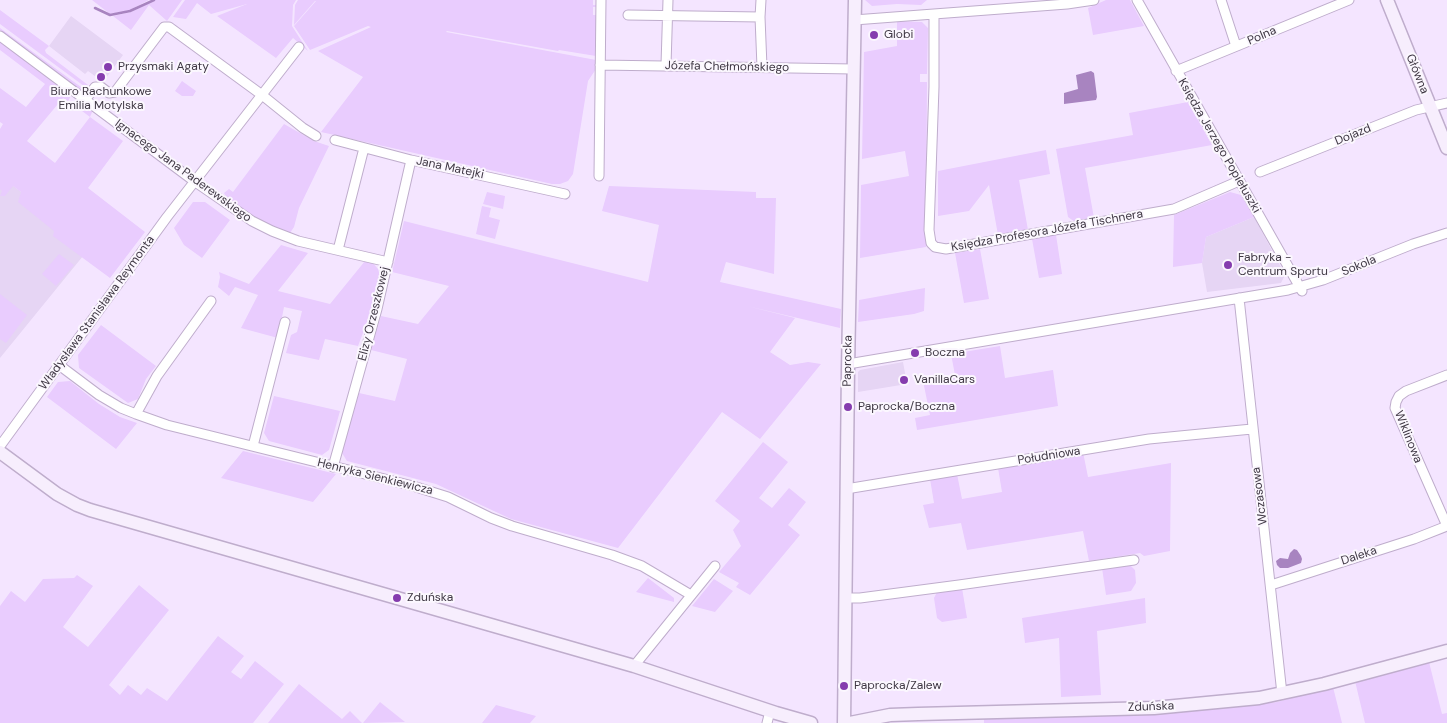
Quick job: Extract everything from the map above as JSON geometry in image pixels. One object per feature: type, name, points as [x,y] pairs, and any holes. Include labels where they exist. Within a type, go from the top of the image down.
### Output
[{"type":"street","points":[[599,176],[602,0]]},
{"type":"street","points":[[666,66],[668,0]]},
{"type":"street","points":[[761,0],[762,67]]},
{"type":"street","name":"Paprocka","points":[[844,723],[846,489],[855,0]]},
{"type":"street","points":[[854,20],[1067,4],[1094,0]]},
{"type":"street","name":"Księdza Jerzego Popiełuszki","points":[[1137,0],[1301,289]]},
{"type":"street","points":[[1221,0],[1236,46]]},
{"type":"street","name":"Polna","points":[[1176,71],[1349,0]]},
{"type":"street","name":"Główna","points":[[1387,0],[1447,148]]},
{"type":"street","name":"Księdza Profesora Józefa Tischnera","points":[[934,14],[934,87],[929,230],[931,243],[935,247],[946,249],[1174,209],[1239,181]]},
{"type":"street","points":[[628,16],[760,17]]},
{"type":"street","points":[[85,100],[96,87],[101,87],[109,92],[115,92],[164,26],[169,26],[316,136]]},
{"type":"street","name":"Ignacego Jana Paderewskiego","points":[[0,36],[194,181],[252,221],[272,231],[298,240],[388,262]]},
{"type":"street","name":"Władysława Stanisława Reymonta","points":[[0,446],[194,181],[299,47]]},
{"type":"street","name":"Józefa Chełmońskiego","points":[[600,65],[854,69]]},
{"type":"street","name":"Dojazd","points":[[1260,172],[1414,111],[1447,103]]},
{"type":"street","name":"Jana Matejki","points":[[335,140],[411,160],[565,194]]},
{"type":"street","points":[[338,250],[364,148]]},
{"type":"street","name":"Elizy Orzeszkowej","points":[[334,467],[377,309],[411,160]]},
{"type":"street","name":"Sokola","points":[[1239,298],[1301,289],[1414,244],[1447,233]]},
{"type":"street","points":[[848,364],[1239,298]]},
{"type":"street","name":"Wczasowa","points":[[1239,298],[1282,694]]},
{"type":"street","points":[[136,414],[157,376],[211,301]]},
{"type":"street","points":[[253,446],[286,322]]},
{"type":"street","name":"Henryka Sienkiewicza","points":[[59,365],[99,395],[121,408],[136,414],[167,425],[413,486],[448,497],[490,518],[512,526],[612,555],[642,566],[691,595]]},
{"type":"street","name":"Wiklinowa","points":[[1447,375],[1406,391],[1399,396],[1395,408],[1447,526]]},
{"type":"street","name":"Południowa","points":[[846,489],[1149,439],[1252,429]]},
{"type":"street","points":[[0,452],[57,494],[90,510],[634,666],[768,717],[811,723]]},
{"type":"street","name":"Daleka","points":[[1271,585],[1414,539],[1447,526]]},
{"type":"street","points":[[845,598],[860,598],[960,586],[1134,560]]},
{"type":"street","points":[[634,666],[714,566]]},
{"type":"street","name":"Zduńska","points":[[850,723],[890,716],[918,714],[1172,707],[1259,698],[1282,694],[1447,651]]},
{"type":"shaded area","points":[[92,0],[149,0],[130,10],[110,14]]},
{"type":"shaded area","points":[[155,0],[182,0],[167,21],[149,5],[131,30],[113,16],[131,12]]},
{"type":"shaded area","points":[[185,0],[296,0],[293,5],[292,26],[308,51],[293,38],[276,58],[217,16],[247,4],[211,14],[197,3],[186,19],[173,17]]},
{"type":"shaded area","points":[[298,0],[593,0],[593,5],[599,5],[599,7],[593,7],[593,15],[598,15],[596,56],[446,32],[596,60],[596,69],[588,81],[573,174],[568,181],[552,184],[321,132],[363,77],[318,51],[371,27],[368,26],[310,50],[294,26],[316,1],[294,25],[295,5]]},
{"type":"shaded area","points":[[865,0],[927,0],[921,5],[872,6]]},
{"type":"shaded area","points":[[1106,0],[1130,0],[1144,26],[1093,35],[1088,8]]},
{"type":"shaded area","points":[[0,10],[49,46],[45,50],[46,53],[88,85],[88,89],[0,24]]},
{"type":"shaded area","points":[[71,16],[123,55],[103,82],[88,71],[85,74],[49,46]]},
{"type":"shaded area","points":[[897,21],[922,22],[928,28],[927,74],[920,74],[920,82],[927,82],[926,247],[860,258],[861,185],[909,176],[905,151],[862,159],[864,52],[897,46]]},
{"type":"shaded area","points":[[0,28],[85,90],[82,91],[0,30]]},
{"type":"shaded area","points":[[0,42],[71,96],[68,101],[63,98],[27,141],[55,163],[90,117],[123,141],[88,188],[145,232],[110,278],[53,236],[54,231],[18,202],[21,192],[13,186],[5,196],[0,196],[2,191],[0,189],[0,129],[3,124],[0,122],[0,88],[26,107],[45,84],[0,50]]},
{"type":"shaded area","points":[[1091,71],[1094,73],[1096,100],[1064,104],[1064,93],[1078,89],[1076,75]]},
{"type":"shaded area","points":[[182,81],[196,91],[193,96],[182,96],[175,91]]},
{"type":"shaded area","points":[[79,101],[93,110],[90,117],[74,105]]},
{"type":"shaded area","points":[[1188,102],[1212,145],[1085,168],[1094,218],[1075,222],[1068,217],[1056,149],[1133,135],[1129,113]]},
{"type":"shaded area","points":[[284,124],[314,141],[329,146],[299,208],[294,227],[290,233],[251,216],[227,199],[224,193],[229,189],[233,192]]},
{"type":"shaded area","points":[[1046,150],[1050,174],[1019,180],[1028,230],[998,235],[989,185],[969,211],[938,216],[938,171]]},
{"type":"shaded area","points":[[0,176],[92,245],[0,358]]},
{"type":"shaded area","points":[[609,186],[756,192],[756,198],[776,198],[774,274],[726,262],[720,282],[841,309],[840,328],[747,306],[795,318],[770,352],[790,365],[808,362],[821,364],[760,439],[722,412],[618,548],[511,519],[436,484],[347,461],[342,453],[359,393],[395,401],[407,359],[371,350],[381,316],[418,324],[449,286],[392,272],[404,221],[648,282],[659,225],[602,211]]},
{"type":"shaded area","points":[[487,192],[505,196],[503,209],[483,204]]},
{"type":"shaded area","points":[[1230,192],[1241,195],[1254,217],[1206,237],[1202,263],[1173,267],[1174,215]]},
{"type":"shaded area","points":[[193,202],[205,202],[230,220],[202,258],[184,245],[174,228]]},
{"type":"shaded area","points":[[482,206],[491,208],[489,217],[500,220],[495,239],[476,234]]},
{"type":"shaded area","points":[[1254,217],[1285,275],[1281,283],[1207,292],[1202,263],[1206,237]]},
{"type":"shaded area","points":[[1056,235],[1062,274],[1039,278],[1032,239]]},
{"type":"shaded area","points":[[281,245],[308,253],[278,291],[330,304],[365,261],[372,262],[378,269],[381,279],[380,288],[358,346],[325,339],[319,360],[286,353],[291,335],[297,332],[302,311],[284,307],[278,338],[241,328],[258,295],[235,287],[229,296],[218,287],[219,272],[249,284]]},
{"type":"shaded area","points":[[980,249],[989,299],[964,303],[955,253]]},
{"type":"shaded area","points":[[59,254],[74,265],[56,286],[42,274]]},
{"type":"shaded area","points":[[925,288],[924,311],[858,322],[859,300]]},
{"type":"shaded area","points":[[0,294],[27,315],[6,343],[0,339]]},
{"type":"shaded area","points":[[101,325],[156,366],[146,379],[138,399],[128,403],[79,368],[78,355]]},
{"type":"shaded area","points":[[1000,346],[1005,378],[1053,370],[1058,406],[917,430],[915,418],[930,415],[923,381],[955,375],[951,354]]},
{"type":"shaded area","points":[[903,362],[907,384],[858,392],[858,372],[860,370]]},
{"type":"shaded area","points":[[70,381],[99,404],[120,417],[137,423],[116,449],[47,397],[58,382]]},
{"type":"shaded area","points":[[274,396],[340,411],[329,450],[322,455],[269,441],[264,433]]},
{"type":"shaded area","points":[[763,442],[788,462],[759,498],[772,508],[789,488],[806,502],[788,525],[800,535],[750,595],[736,587],[739,583],[719,572],[741,546],[733,530],[740,521],[715,501]]},
{"type":"shaded area","points":[[243,451],[336,474],[313,502],[221,478]]},
{"type":"shaded area","points":[[1083,452],[1088,477],[1171,463],[1170,551],[1144,556],[1140,553],[1089,561],[1083,531],[967,550],[961,523],[929,528],[923,505],[934,503],[930,479],[957,474],[962,499],[1002,492],[998,468]]},
{"type":"shaded area","points":[[1294,549],[1301,556],[1301,563],[1288,568],[1280,568],[1276,561],[1280,558],[1288,559]]},
{"type":"shaded area","points":[[1129,564],[1135,570],[1136,583],[1131,591],[1106,595],[1102,568]]},
{"type":"shaded area","points":[[77,575],[93,586],[63,627],[88,647],[139,585],[169,610],[109,685],[120,695],[128,685],[141,695],[147,688],[167,701],[218,636],[244,656],[231,672],[241,679],[255,661],[284,684],[253,723],[0,723],[0,606],[11,591],[25,602],[43,579],[74,578]]},
{"type":"shaded area","points":[[648,578],[674,598],[674,602],[636,592]]},
{"type":"shaded area","points":[[714,579],[733,591],[715,612],[692,606]]},
{"type":"shaded area","points":[[962,588],[967,618],[942,622],[937,618],[934,598],[937,592]]},
{"type":"shaded area","points":[[1145,598],[1146,623],[1097,631],[1101,695],[1061,697],[1059,638],[1025,643],[1022,618]]},
{"type":"shaded area","points":[[1429,662],[1442,714],[1447,713],[1447,723],[1365,723],[1355,681]]},
{"type":"shaded area","points":[[299,684],[342,719],[350,711],[362,723],[268,723]]},
{"type":"shaded area","points":[[1333,687],[1342,723],[984,723],[984,718],[1214,709],[1277,702]]},
{"type":"shaded area","points":[[380,702],[405,722],[363,723]]},
{"type":"shaded area","points":[[496,705],[536,716],[530,723],[482,723]]},
{"type":"waterway","points":[[95,8],[110,15],[130,11],[154,0]]},
{"type":"place","name":"Globi","points":[[874,35]]},
{"type":"place","name":"Przysmaki Agaty","points":[[108,67]]},
{"type":"place","name":"Biuro Rachunkowe Emilia Motylska","points":[[101,77]]},
{"type":"place","name":"Fabryka - Centrum Sportu","points":[[1228,265]]},
{"type":"place","name":"Boczna","points":[[915,353]]},
{"type":"place","name":"VanillaCars","points":[[904,380]]},
{"type":"place","name":"Paprocka/Boczna","points":[[848,407]]},
{"type":"place","name":"Zduńska","points":[[397,598]]},
{"type":"place","name":"Paprocka/Zalew","points":[[844,686]]}]
